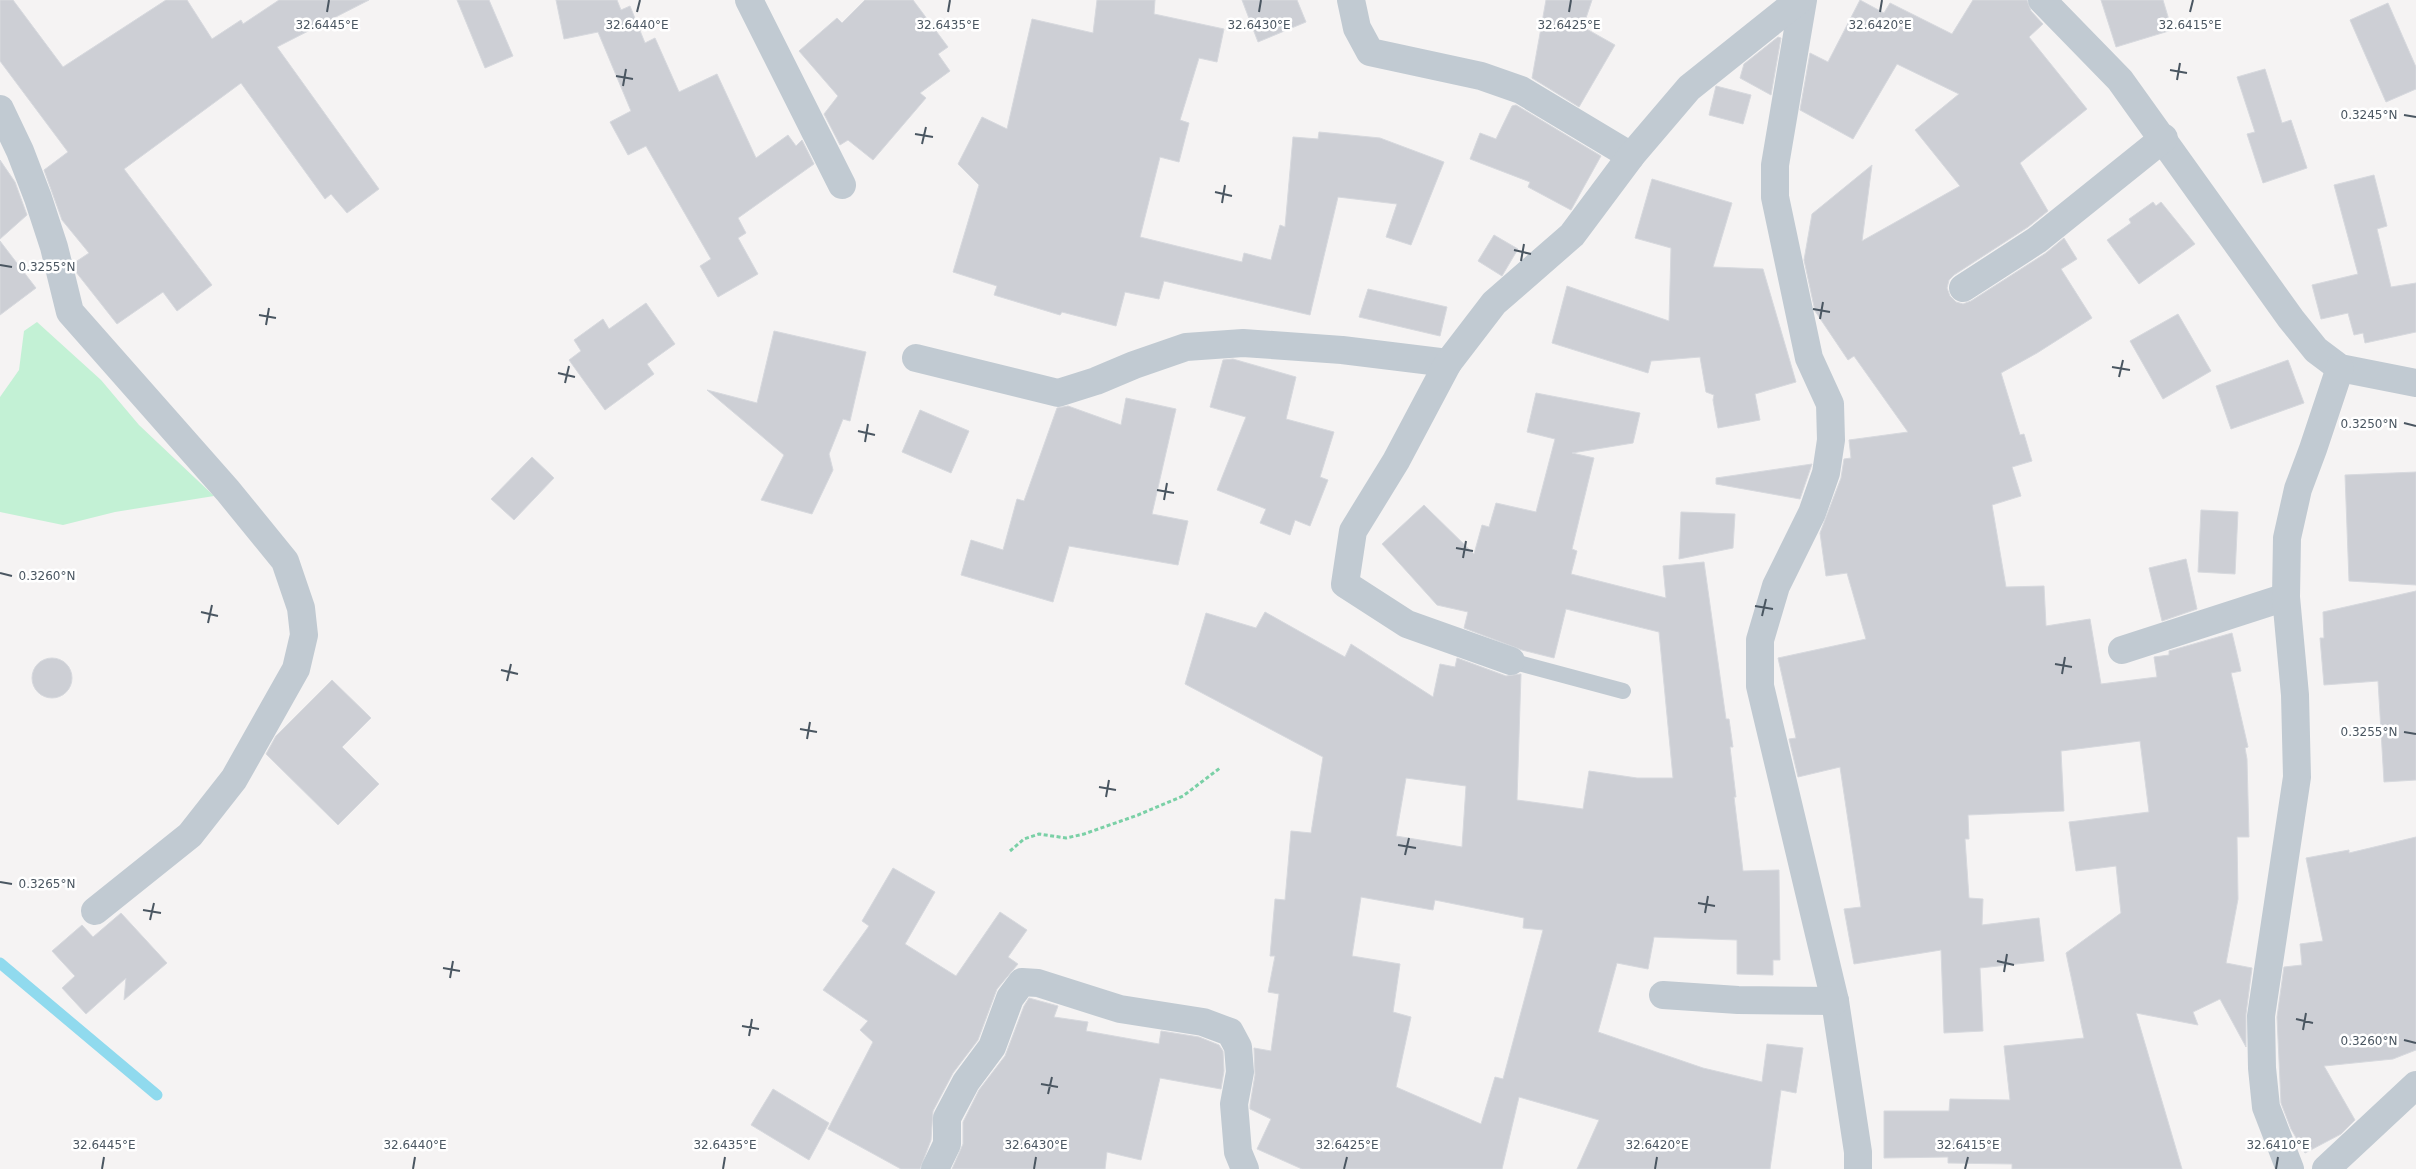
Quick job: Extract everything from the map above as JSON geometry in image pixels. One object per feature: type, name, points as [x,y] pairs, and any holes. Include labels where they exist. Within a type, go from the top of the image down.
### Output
[{"type":"street","points":[[749,0],[842,185]]},
{"type":"street","points":[[1351,0],[1358,28],[1370,52],[1481,76],[1521,90],[1631,156]]},
{"type":"street","points":[[1511,662],[1407,624],[1345,584],[1353,531],[1396,461],[1448,363],[1494,303],[1572,235],[1631,156],[1689,88],[1799,0]]},
{"type":"street","points":[[1803,0],[1776,165],[1775,197],[1809,358],[1830,404],[1831,440],[1826,473],[1812,512],[1776,586],[1760,640],[1760,686],[1835,1001],[1858,1152],[1858,1169]]},
{"type":"street","points":[[2042,0],[2120,80],[2164,138],[2291,319],[2316,350],[2340,368],[2416,383]]},
{"type":"street","points":[[0,109],[20,151],[38,198],[54,247],[70,312],[228,491],[285,561],[301,608],[304,635],[296,669],[234,779],[190,835],[95,911]]},
{"type":"street","points":[[1963,288],[2037,240],[2164,138]]},
{"type":"street","points":[[916,358],[1058,392],[1096,382],[1134,365],[1186,346],[1243,343],[1342,350],[1448,363]]},
{"type":"street","points":[[2290,1169],[2266,1108],[2262,1068],[2261,1016],[2297,776],[2295,695],[2286,597],[2287,538],[2298,488],[2314,449],[2340,368]]},
{"type":"street","points":[[2122,650],[2286,597]]},
{"type":"street","points":[[935,1169],[947,1144],[947,1118],[966,1082],[992,1047],[1010,998],[1022,982],[1038,983],[1120,1009],[1203,1022],[1230,1032],[1238,1047],[1240,1072],[1234,1104],[1238,1152],[1245,1169]]},
{"type":"street","points":[[1662,995],[1738,1000],[1835,1001]]},
{"type":"street","points":[[2326,1169],[2416,1085]]},
{"type":"lane","points":[[1511,662],[1623,691]]},
{"type":"path","points":[[1010,851],[1024,839],[1039,834],[1066,838],[1084,834],[1138,815],[1183,796],[1220,768]]},
{"type":"green space","points":[[37,322],[101,380],[139,425],[214,496],[115,512],[63,525],[0,512],[0,397],[19,370],[24,331]]},
{"type":"building","points":[[0,0],[13,0],[63,67],[166,0],[187,0],[212,39],[241,20],[243,24],[279,0],[369,0],[277,47],[379,189],[347,213],[331,194],[325,199],[241,83],[124,169],[212,285],[177,311],[163,292],[117,324],[76,272],[74,263],[89,253],[62,220],[44,170],[68,152],[0,61]]},
{"type":"building","points":[[457,0],[489,0],[513,56],[485,68]]},
{"type":"building","points":[[556,0],[617,0],[621,10],[630,6],[645,43],[655,38],[679,92],[717,74],[756,158],[788,135],[796,146],[802,140],[814,164],[738,218],[746,233],[738,238],[758,274],[718,297],[700,266],[711,259],[646,146],[628,155],[610,122],[631,111],[598,32],[564,39]]},
{"type":"building","points":[[865,0],[913,0],[948,47],[938,54],[950,71],[920,93],[926,98],[873,160],[848,140],[840,145],[824,114],[838,96],[799,51],[837,18],[842,23]]},
{"type":"building","points":[[1097,0],[1155,0],[1154,14],[1224,29],[1217,62],[1199,58],[1180,120],[1189,123],[1179,162],[1160,157],[1140,237],[1242,262],[1244,253],[1271,260],[1280,225],[1285,227],[1293,137],[1318,139],[1319,132],[1380,138],[1444,162],[1411,245],[1386,237],[1397,204],[1338,197],[1310,315],[1164,281],[1159,299],[1125,292],[1116,326],[1062,312],[1060,315],[994,295],[997,286],[953,272],[979,185],[958,164],[982,117],[1007,129],[1032,19],[1093,33]]},
{"type":"building","points":[[1242,0],[1297,0],[1306,22],[1258,42]]},
{"type":"building","points":[[1546,0],[1592,0],[1583,27],[1615,45],[1579,107],[1532,78]]},
{"type":"building","points":[[1860,0],[1884,13],[1890,3],[1952,34],[1973,0],[2027,0],[2031,11],[2043,24],[2029,37],[2087,109],[2020,163],[2048,211],[2028,227],[1954,275],[1949,280],[1947,288],[1950,296],[1956,302],[1963,304],[1971,301],[2046,253],[2064,238],[2077,259],[2061,269],[2092,318],[2037,353],[2001,373],[2020,435],[2024,434],[2032,461],[2012,467],[2021,496],[1992,505],[2006,587],[2044,586],[2046,626],[2090,619],[2101,684],[2157,677],[2154,657],[2169,655],[2169,651],[2232,633],[2241,671],[2231,673],[2248,747],[2245,748],[2247,759],[2249,837],[2237,837],[2238,899],[2226,963],[2252,968],[2246,1014],[2246,1047],[2220,999],[2193,1012],[2198,1025],[2136,1013],[2182,1169],[2012,1169],[2012,1164],[1948,1163],[1948,1157],[1884,1158],[1884,1111],[1949,1111],[1950,1099],[2010,1100],[2004,1046],[2084,1038],[2066,953],[2121,913],[2116,866],[2076,871],[2069,822],[2149,812],[2140,741],[2061,751],[2064,811],[1968,815],[1969,839],[1965,839],[1969,898],[1983,899],[1982,925],[2039,918],[2044,961],[1980,968],[1983,1031],[1944,1033],[1941,950],[1854,964],[1844,909],[1861,907],[1840,767],[1798,777],[1789,739],[1796,738],[1778,658],[1866,639],[1847,573],[1826,576],[1820,533],[1841,478],[1844,459],[1851,458],[1849,440],[1908,432],[1854,356],[1848,360],[1815,311],[1804,260],[1812,214],[1872,165],[1862,241],[1960,186],[1915,130],[1959,94],[1897,64],[1853,139],[1800,110],[1810,53],[1828,62]]},
{"type":"building","points":[[2101,0],[2163,0],[2172,30],[2116,47]]},
{"type":"building","points":[[2388,3],[2416,67],[2416,89],[2386,102],[2350,20]]},
{"type":"building","points":[[1778,37],[1781,38],[1771,95],[1740,78],[1744,64]]},
{"type":"building","points":[[2265,69],[2282,123],[2291,120],[2307,168],[2263,183],[2247,134],[2255,132],[2237,77]]},
{"type":"building","points":[[1716,86],[1751,95],[1743,124],[1709,115]]},
{"type":"building","points":[[1516,105],[1601,156],[1571,210],[1528,187],[1530,182],[1470,159],[1480,133],[1496,139],[1512,106]]},
{"type":"building","points":[[0,160],[15,182],[27,215],[0,239]]},
{"type":"building","points":[[2374,175],[2387,226],[2377,229],[2391,287],[2416,283],[2416,332],[2365,343],[2363,333],[2354,335],[2348,313],[2321,319],[2312,285],[2358,274],[2334,185]]},
{"type":"building","points":[[1652,179],[1732,203],[1713,267],[1763,269],[1796,382],[1755,394],[1760,420],[1718,428],[1713,400],[1714,395],[1706,392],[1700,357],[1651,361],[1648,373],[1552,343],[1567,286],[1669,321],[1671,248],[1635,238]]},
{"type":"building","points":[[2153,202],[2156,206],[2161,202],[2195,244],[2139,284],[2107,240],[2131,223],[2129,219]]},
{"type":"building","points":[[1494,235],[1518,249],[1502,276],[1478,261]]},
{"type":"building","points":[[0,241],[36,288],[0,315]]},
{"type":"building","points":[[1368,289],[1447,307],[1440,336],[1359,317]]},
{"type":"building","points":[[646,303],[675,344],[647,364],[654,374],[605,410],[569,360],[581,351],[574,340],[603,319],[609,329]]},
{"type":"building","points":[[2178,314],[2211,371],[2163,399],[2130,341]]},
{"type":"building","points":[[774,331],[866,352],[850,421],[843,419],[829,454],[833,470],[812,514],[761,500],[784,455],[707,390],[757,403]]},
{"type":"building","points":[[1233,359],[1296,377],[1286,419],[1334,432],[1320,477],[1328,480],[1310,526],[1295,520],[1290,535],[1260,523],[1266,509],[1217,490],[1246,417],[1210,407],[1223,360]]},
{"type":"building","points":[[2288,360],[2304,403],[2231,429],[2216,386]]},
{"type":"building","points":[[1536,393],[1640,413],[1633,443],[1572,453],[1594,458],[1572,549],[1577,551],[1571,574],[1666,598],[1663,566],[1704,562],[1726,719],[1729,719],[1733,747],[1730,747],[1736,797],[1734,797],[1743,871],[1779,870],[1780,960],[1773,960],[1773,975],[1737,974],[1737,940],[1654,937],[1648,969],[1617,963],[1598,1032],[1703,1068],[1762,1082],[1767,1044],[1803,1048],[1796,1093],[1781,1090],[1770,1169],[1577,1169],[1599,1120],[1519,1097],[1502,1169],[1302,1169],[1257,1149],[1271,1119],[1250,1109],[1250,1105],[1255,1075],[1254,1048],[1271,1051],[1279,994],[1268,992],[1275,956],[1270,956],[1275,899],[1285,900],[1291,831],[1311,833],[1323,757],[1185,684],[1206,613],[1256,628],[1265,612],[1345,657],[1351,644],[1433,697],[1440,664],[1455,667],[1457,658],[1506,676],[1521,674],[1517,800],[1583,809],[1589,771],[1637,778],[1673,778],[1659,632],[1566,609],[1554,658],[1522,650],[1464,628],[1468,612],[1437,605],[1382,544],[1424,505],[1474,554],[1482,525],[1489,527],[1496,503],[1536,512],[1555,439],[1527,432]],"holes":[[[1406,778],[1466,786],[1462,847],[1396,836]],[[1361,897],[1433,910],[1435,900],[1524,918],[1523,928],[1543,930],[1503,1079],[1495,1077],[1481,1124],[1396,1087],[1411,1017],[1393,1012],[1400,964],[1352,956]]]},
{"type":"building","points":[[1126,398],[1176,409],[1152,514],[1188,521],[1178,565],[1069,546],[1053,602],[961,575],[971,540],[1003,550],[1017,499],[1024,501],[1057,408],[1068,406],[1121,425]]},
{"type":"building","points":[[920,410],[969,431],[951,473],[902,452]]},
{"type":"building","points":[[532,457],[554,478],[514,520],[491,499]]},
{"type":"building","points":[[1812,464],[1800,499],[1716,484],[1716,478]]},
{"type":"building","points":[[2416,472],[2416,585],[2349,581],[2345,475]]},
{"type":"building","points":[[2201,510],[2238,512],[2235,574],[2198,572]]},
{"type":"building","points":[[1681,512],[1735,514],[1733,548],[1679,559]]},
{"type":"building","points":[[2186,559],[2197,609],[2162,621],[2149,568]]},
{"type":"building","points":[[2416,591],[2416,780],[2384,782],[2378,681],[2324,685],[2320,638],[2324,638],[2323,612]]},
{"type":"building","points":[[52,658],[66,664],[72,678],[66,692],[52,698],[38,692],[32,678],[38,664]]},
{"type":"building","points":[[332,680],[371,718],[342,747],[379,784],[338,825],[266,754],[276,736]]},
{"type":"building","points":[[2416,837],[2416,1050],[2393,1059],[2324,1066],[2355,1120],[2341,1134],[2305,1153],[2291,1129],[2281,1103],[2277,1017],[2284,967],[2302,965],[2300,944],[2323,941],[2306,858],[2349,850],[2349,853]]},
{"type":"building","points":[[893,868],[935,892],[905,944],[956,976],[1000,912],[1027,930],[1008,957],[1018,964],[997,989],[978,1040],[953,1073],[933,1111],[931,1140],[920,1169],[901,1169],[828,1129],[873,1042],[860,1030],[868,1021],[823,990],[869,926],[862,921]]},
{"type":"building","points":[[121,913],[167,963],[124,1000],[126,978],[86,1014],[62,988],[75,976],[52,951],[82,925],[93,937]]},
{"type":"building","points":[[1029,998],[1058,1006],[1054,1017],[1088,1022],[1086,1031],[1159,1044],[1161,1031],[1199,1037],[1219,1045],[1223,1051],[1224,1071],[1221,1089],[1160,1078],[1141,1160],[1107,1152],[1105,1169],[952,1169],[963,1144],[963,1122],[979,1090],[1005,1056],[1024,1006]]},
{"type":"building","points":[[773,1089],[829,1123],[809,1160],[751,1125]]},
{"type":"waterway","points":[[0,963],[157,1095]]}]
